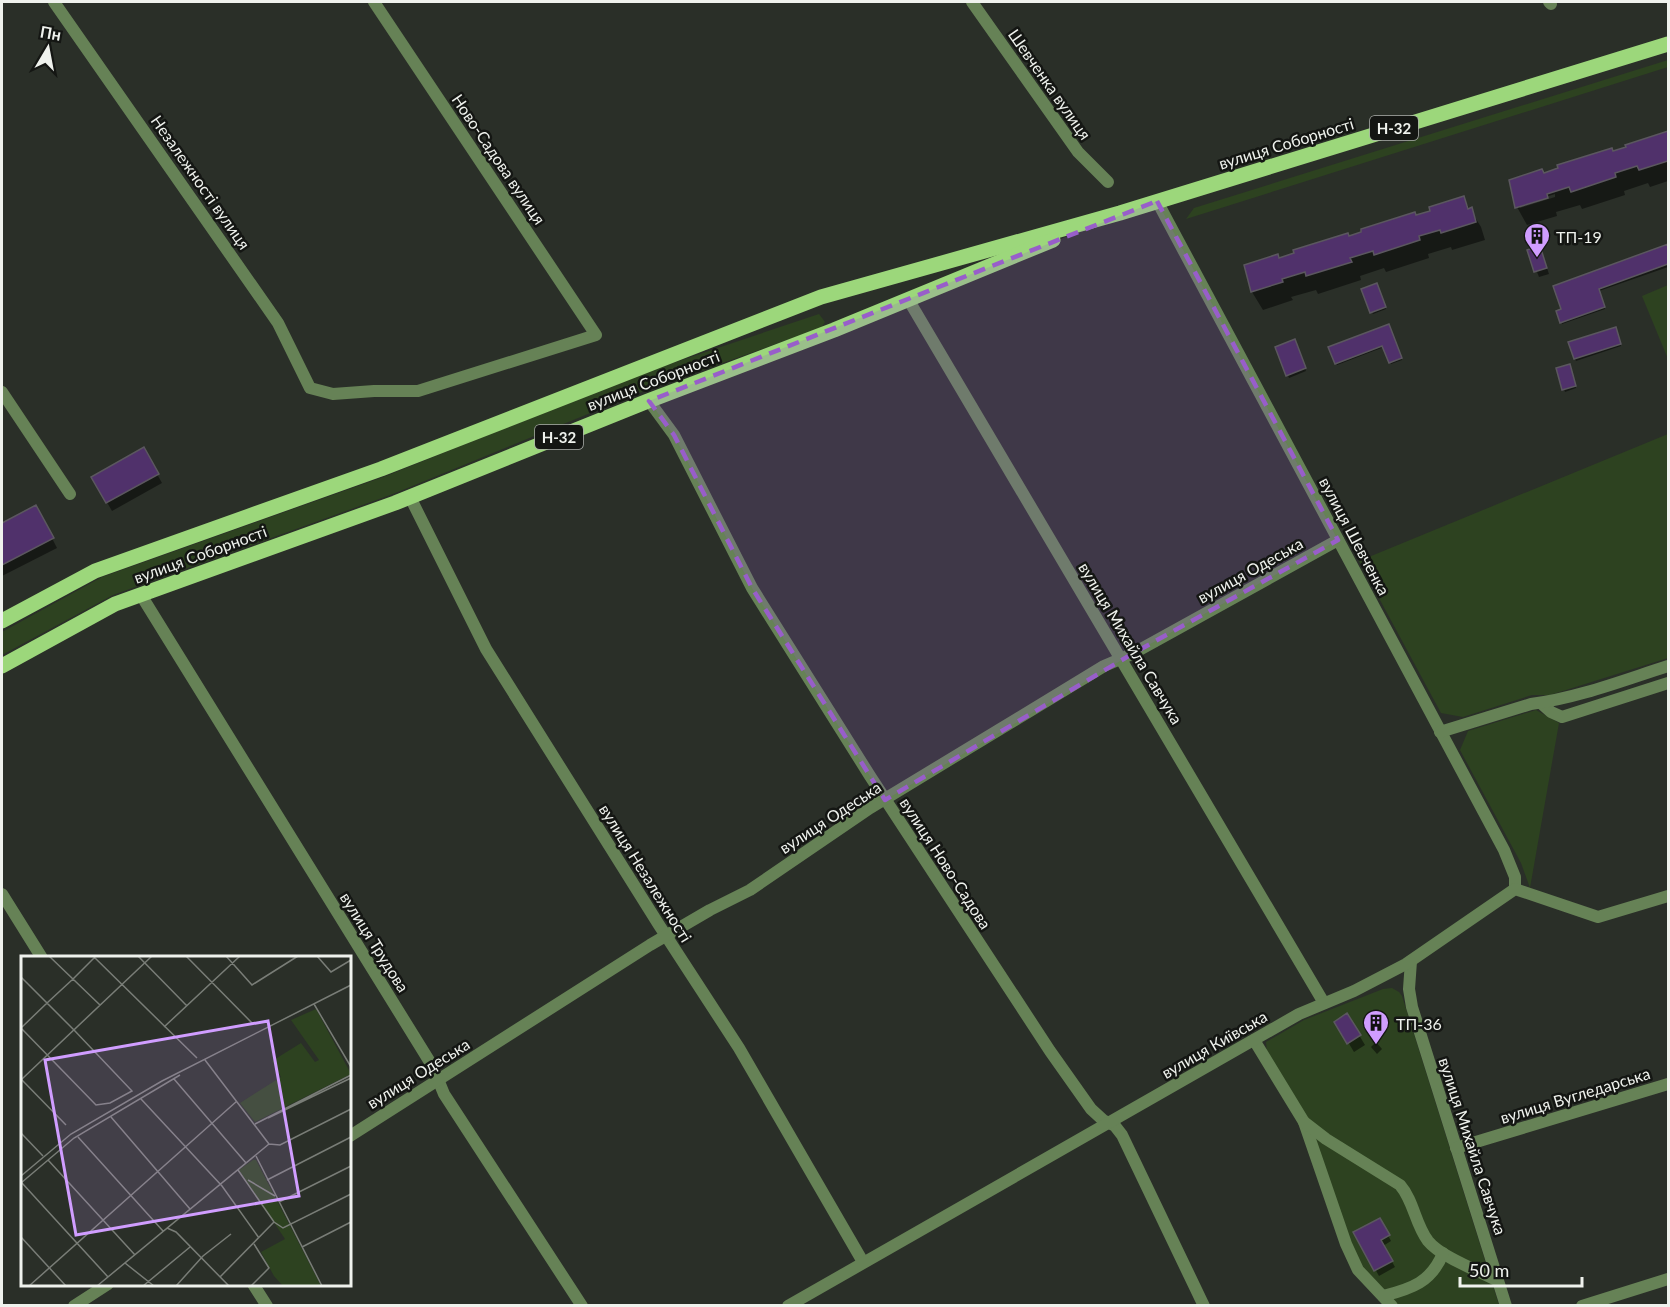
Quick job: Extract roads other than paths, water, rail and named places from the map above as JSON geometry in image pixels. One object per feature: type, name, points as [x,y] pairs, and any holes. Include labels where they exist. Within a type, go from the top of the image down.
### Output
[{"type":"main road","name":"вулиця Соборності","points":[[2,621],[95,571],[381,469],[820,297],[1120,213],[1668,44]]},
{"type":"main road","name":"вулиця Соборності","points":[[2,666],[115,604],[410,497],[834,330],[1120,213]]},
{"type":"street","name":"Незалежності вулиця","points":[[54,2],[278,322],[310,388],[333,394],[418,391],[596,335]]},
{"type":"street","name":"Ново-Садова вулиця","points":[[374,2],[596,335]]},
{"type":"street","name":"Шевченка вулиця","points":[[972,2],[1078,152],[1108,182]]},
{"type":"street","name":"вулиця Шевченка","points":[[1157,201],[1512,866],[1515,889]]},
{"type":"street","name":"вулиця Михайла Савчука","points":[[909,299],[1324,1003]]},
{"type":"street","points":[[2,392],[70,494]]},
{"type":"street","name":"вулиця Ново-Садова","points":[[649,401],[674,435],[752,588],[885,800],[1050,1051],[1091,1109],[1115,1126],[1122,1135],[1204,1305]]},
{"type":"street","name":"вулиця Незалежності","points":[[410,497],[486,649],[739,1048],[863,1262]]},
{"type":"street","name":"вулиця Одеська","points":[[351,1135],[666,936],[750,890],[885,800],[1104,666],[1338,540]]},
{"type":"street","name":"вулиця Трудова","points":[[141,595],[427,1057],[444,1094],[582,1305]]},
{"type":"street","points":[[1440,732],[1668,666]]},
{"type":"street","points":[[1542,704],[1551,712],[1562,717],[1668,683]]},
{"type":"street","points":[[1515,889],[1598,917],[1668,896]]},
{"type":"street","name":"вулиця Київська","points":[[788,1305],[1299,1014],[1354,991],[1411,961],[1515,889]]},
{"type":"street","points":[[2,894],[41,956]]},
{"type":"street","name":"вулиця Михайла Савчука","points":[[1411,961],[1409,989],[1412,1007],[1506,1305]]},
{"type":"street","points":[[1254,1040],[1304,1122],[1346,1244],[1358,1270],[1387,1301],[1420,1284],[1435,1270],[1443,1253]]},
{"type":"street","name":"вулиця Вугледарська","points":[[1456,1148],[1668,1084]]},
{"type":"street","points":[[1304,1122],[1326,1139],[1401,1185],[1408,1194],[1429,1242],[1443,1253],[1498,1281]]},
{"type":"street","points":[[1582,1305],[1668,1279]]},
{"type":"street","points":[[74,1305],[105,1286]]},
{"type":"street","points":[[254,1286],[267,1305]]},
{"type":"place","name":"ТП-19","points":[[1537,259]]},
{"type":"place","name":"ТП-36","points":[[1376,1046]]}]
